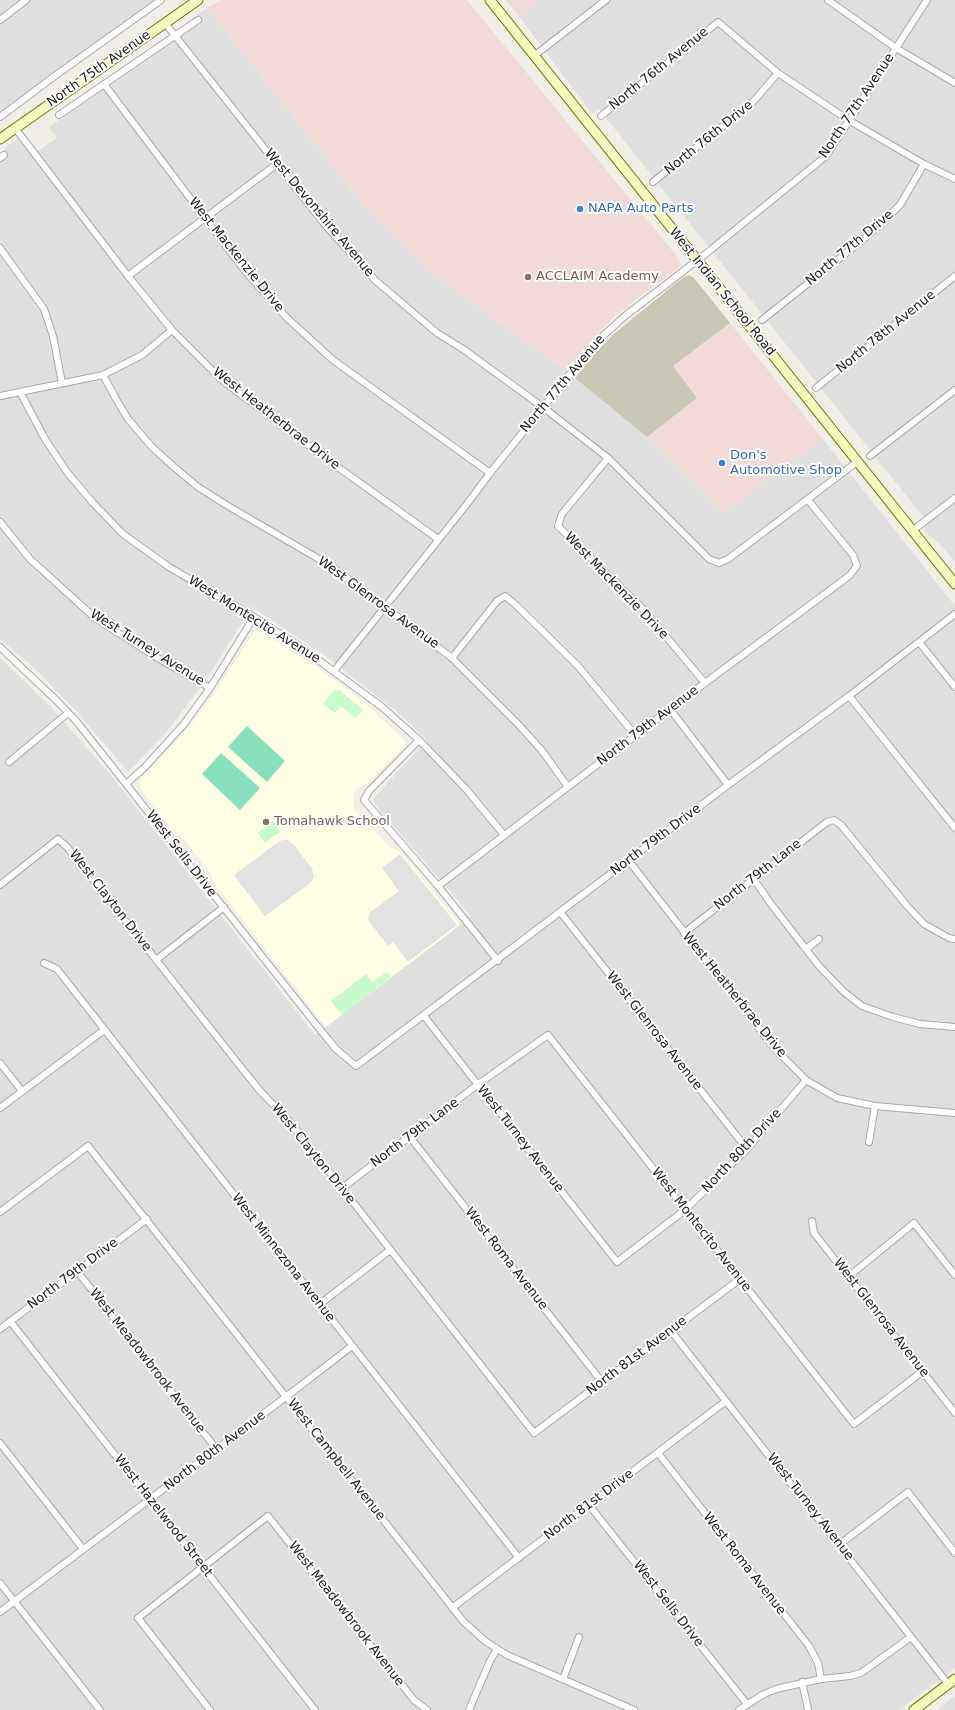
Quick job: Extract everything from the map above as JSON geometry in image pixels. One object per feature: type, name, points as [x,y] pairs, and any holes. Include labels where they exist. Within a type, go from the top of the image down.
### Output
[{"type":"main road","name":"North 75th Avenue","points":[[0,139],[198,0]]},
{"type":"main road","name":"West Indian School Road","points":[[490,0],[955,584]]},
{"type":"main road","points":[[914,1710],[952,1682]]},
{"type":"street","points":[[0,20],[26,0]]},
{"type":"street","name":"North 75th Avenue","points":[[2,115],[161,0]]},
{"type":"street","points":[[534,56],[606,0]]},
{"type":"street","points":[[828,0],[896,48],[955,83]]},
{"type":"street","name":"North 77th Avenue","points":[[334,671],[490,472],[544,408],[595,343],[625,316],[826,156],[927,0]]},
{"type":"street","name":"North 75th Avenue","points":[[59,115],[198,20]]},
{"type":"street","name":"North 76th Avenue","points":[[600,116],[718,22],[778,73]]},
{"type":"street","name":"West Devonshire Avenue","points":[[164,23],[326,226],[375,280],[437,333],[463,349],[544,408],[608,458],[709,559],[719,563],[728,559],[808,500]]},
{"type":"street","points":[[778,73],[850,121],[924,164],[955,179]]},
{"type":"street","name":"North 76th Drive","points":[[653,182],[752,103],[778,73]]},
{"type":"street","name":"West Mackenzie Drive","points":[[104,84],[246,271],[286,317],[333,360],[490,472]]},
{"type":"street","points":[[0,107],[2,115]]},
{"type":"street","name":"West Heatherbrae Drive","points":[[15,128],[128,276],[172,330],[222,380],[328,460],[438,539]]},
{"type":"street","points":[[128,276],[277,164]]},
{"type":"street","name":"North 77th Drive","points":[[762,320],[865,238],[900,205],[924,164]]},
{"type":"street","points":[[0,248],[44,309],[54,336],[62,383]]},
{"type":"street","name":"North 78th Avenue","points":[[816,388],[955,276]]},
{"type":"street","points":[[0,396],[103,375],[142,355],[172,330]]},
{"type":"street","name":"West Glenrosa Avenue","points":[[103,375],[128,419],[152,447],[198,487],[265,529],[331,566],[386,606],[452,658],[518,724],[542,752],[568,787]]},
{"type":"street","points":[[870,456],[955,390]]},
{"type":"street","name":"West Montecito Avenue","points":[[20,392],[45,439],[67,472],[92,503],[123,534],[169,567],[298,645],[382,707],[419,740],[466,789],[504,836]]},
{"type":"street","name":"West Mackenzie Drive","points":[[608,458],[562,514],[558,526],[643,609],[705,683]]},
{"type":"street","points":[[808,500],[857,462]]},
{"type":"street","points":[[912,531],[955,498]]},
{"type":"street","name":"North 79th Avenue","points":[[438,886],[670,709],[849,576],[857,566],[853,555],[808,500]]},
{"type":"street","name":"West Turney Avenue","points":[[0,522],[30,558],[95,618],[156,657],[210,688]]},
{"type":"street","points":[[452,658],[497,601],[505,596],[516,604],[578,666],[636,736]]},
{"type":"street","name":"North 79th Drive","points":[[356,1066],[498,961],[728,785],[849,696],[955,614]]},
{"type":"street","points":[[126,784],[145,767],[184,724],[210,688],[254,617]]},
{"type":"street","points":[[920,642],[955,687]]},
{"type":"street","name":"West Sells Drive","points":[[0,647],[68,713],[336,1049],[356,1066]]},
{"type":"street","points":[[849,696],[955,828]]},
{"type":"street","points":[[670,709],[728,785]]},
{"type":"street","points":[[9,762],[68,713]]},
{"type":"street","points":[[419,740],[369,791],[364,800],[438,886],[498,961]]},
{"type":"street","name":"North 79th Lane","points":[[684,933],[827,822],[834,820],[841,825],[908,908],[924,924],[949,938],[955,939]]},
{"type":"street","name":"West Clayton Drive","points":[[0,885],[58,840],[67,847],[261,1092],[291,1123],[534,1433]]},
{"type":"street","name":"West Heatherbrae Drive","points":[[629,861],[776,1050],[806,1080],[837,1098],[875,1106],[955,1113]]},
{"type":"street","points":[[753,878],[819,966],[844,992],[862,1006],[893,1017],[913,1022],[955,1027]]},
{"type":"street","points":[[156,960],[224,907]]},
{"type":"street","name":"West Glenrosa Avenue","points":[[561,912],[747,1149]]},
{"type":"street","points":[[806,949],[819,939]]},
{"type":"street","name":"West Minnezona Avenue","points":[[44,963],[57,970],[519,1558]]},
{"type":"street","name":"West Turney Avenue","points":[[424,1016],[617,1262]]},
{"type":"street","points":[[0,1108],[104,1030]]},
{"type":"street","name":"West Montecito Avenue","points":[[548,1035],[854,1424],[923,1371]]},
{"type":"street","name":"North 79th Lane","points":[[341,1188],[548,1035]]},
{"type":"street","points":[[0,1063],[22,1091]]},
{"type":"street","name":"North 80th Drive","points":[[617,1262],[685,1210],[747,1149],[806,1080]]},
{"type":"street","points":[[869,1142],[875,1106]]},
{"type":"street","name":"West Roma Avenue","points":[[410,1137],[602,1382]]},
{"type":"street","name":"West Campbell Avenue","points":[[1,1210],[88,1146],[452,1608],[475,1634],[508,1655],[634,1710]]},
{"type":"street","name":"North 79th Drive","points":[[0,1329],[147,1219]]},
{"type":"street","name":"West Glenrosa Avenue","points":[[812,1221],[814,1234],[955,1413]]},
{"type":"street","points":[[848,1277],[914,1223],[955,1276]]},
{"type":"street","points":[[320,1304],[390,1250]]},
{"type":"street","points":[[950,1268],[955,1264]]},
{"type":"street","name":"West Meadowbrook Avenue","points":[[77,1272],[217,1450]]},
{"type":"street","name":"North 81st Avenue","points":[[534,1433],[740,1279]]},
{"type":"street","name":"West Hazelwood Street","points":[[10,1321],[315,1710]]},
{"type":"street","name":"West Turney Avenue","points":[[671,1331],[911,1637],[952,1682]]},
{"type":"street","name":"North 80th Avenue","points":[[0,1612],[217,1450],[352,1346]]},
{"type":"street","name":"North 81st Drive","points":[[452,1608],[726,1401]]},
{"type":"street","points":[[0,1443],[83,1549]]},
{"type":"street","name":"West Roma Avenue","points":[[658,1453],[809,1646],[818,1663],[821,1679]]},
{"type":"street","points":[[839,1545],[908,1492],[955,1553]]},
{"type":"street","name":"West Sells Drive","points":[[589,1505],[746,1704]]},
{"type":"street","name":"West Meadowbrook Avenue","points":[[203,1567],[268,1516],[414,1700],[427,1710]]},
{"type":"street","points":[[203,1567],[138,1618],[210,1710]]},
{"type":"street","points":[[0,1583],[100,1710]]},
{"type":"street","points":[[563,1680],[578,1637]]},
{"type":"street","points":[[740,1710],[746,1704],[776,1689],[802,1682],[850,1676],[861,1673],[911,1637]]},
{"type":"street","points":[[469,1710],[490,1661],[497,1649]]},
{"type":"street","points":[[802,1682],[808,1709]]},
{"type":"shaded area","points":[[0,0],[157,0],[0,114]]},
{"type":"shaded area","points":[[220,0],[467,0],[679,259],[680,265],[620,312],[593,338],[566,370],[457,293],[423,265],[364,206],[207,8]]},
{"type":"shaded area","points":[[506,0],[537,0],[518,15]]},
{"type":"shaded area","points":[[537,0],[955,0],[955,562],[940,544],[925,533],[924,529],[928,523],[599,109],[592,114],[518,15]]},
{"type":"shaded area","points":[[207,8],[364,206],[457,293],[566,370],[647,437],[723,512],[822,438],[955,606],[955,1668],[899,1710],[0,1710],[0,658],[49,705],[110,774],[315,1035],[471,916],[374,803],[374,798],[427,740],[396,711],[327,657],[252,607],[207,678],[167,732],[128,772],[79,714],[32,666],[0,639],[0,162],[9,155],[4,149],[17,138],[31,156],[57,138],[49,127],[202,22],[197,15]]},
{"type":"shaded area","points":[[689,275],[694,278],[730,323],[673,366],[697,398],[647,437],[575,378],[597,351],[614,334],[682,278]]},
{"type":"shaded area","points":[[730,323],[822,438],[724,513],[647,437],[697,398],[673,366]]},
{"type":"shaded area","name":"Tomahawk School","points":[[255,630],[261,631],[319,669],[362,701],[404,740],[405,743],[402,748],[368,783],[357,789],[354,794],[353,806],[357,813],[391,848],[398,850],[411,864],[460,925],[326,1027],[213,882],[209,871],[184,839],[172,830],[140,788],[141,779],[183,734],[210,700]]},
{"type":"shaded area","points":[[288,840],[295,846],[312,869],[314,876],[308,885],[265,916],[234,875],[278,842]]},
{"type":"shaded area","points":[[400,854],[457,925],[408,962],[393,942],[388,946],[368,920],[369,913],[399,891],[382,868]]},
{"type":"shaded area","points":[[955,1696],[955,1710],[937,1710]]},
{"type":"green space","points":[[335,689],[338,692],[339,690],[363,710],[356,718],[341,706],[335,713],[323,704]]},
{"type":"green space","points":[[247,726],[285,761],[267,782],[228,747]]},
{"type":"green space","points":[[221,753],[260,788],[240,810],[202,774]]},
{"type":"green space","points":[[273,821],[280,832],[265,843],[258,833]]},
{"type":"green space","points":[[387,972],[391,977],[342,1015],[331,1001],[366,974],[373,982]]},
{"type":"place","name":"NAPA Auto Parts","points":[[580,209]]},
{"type":"place","name":"ACCLAIM Academy","points":[[528,277]]},
{"type":"place","name":"Don's Automotive Shop","points":[[722,463]]},
{"type":"place","name":"Tomahawk School","points":[[266,822]]}]
